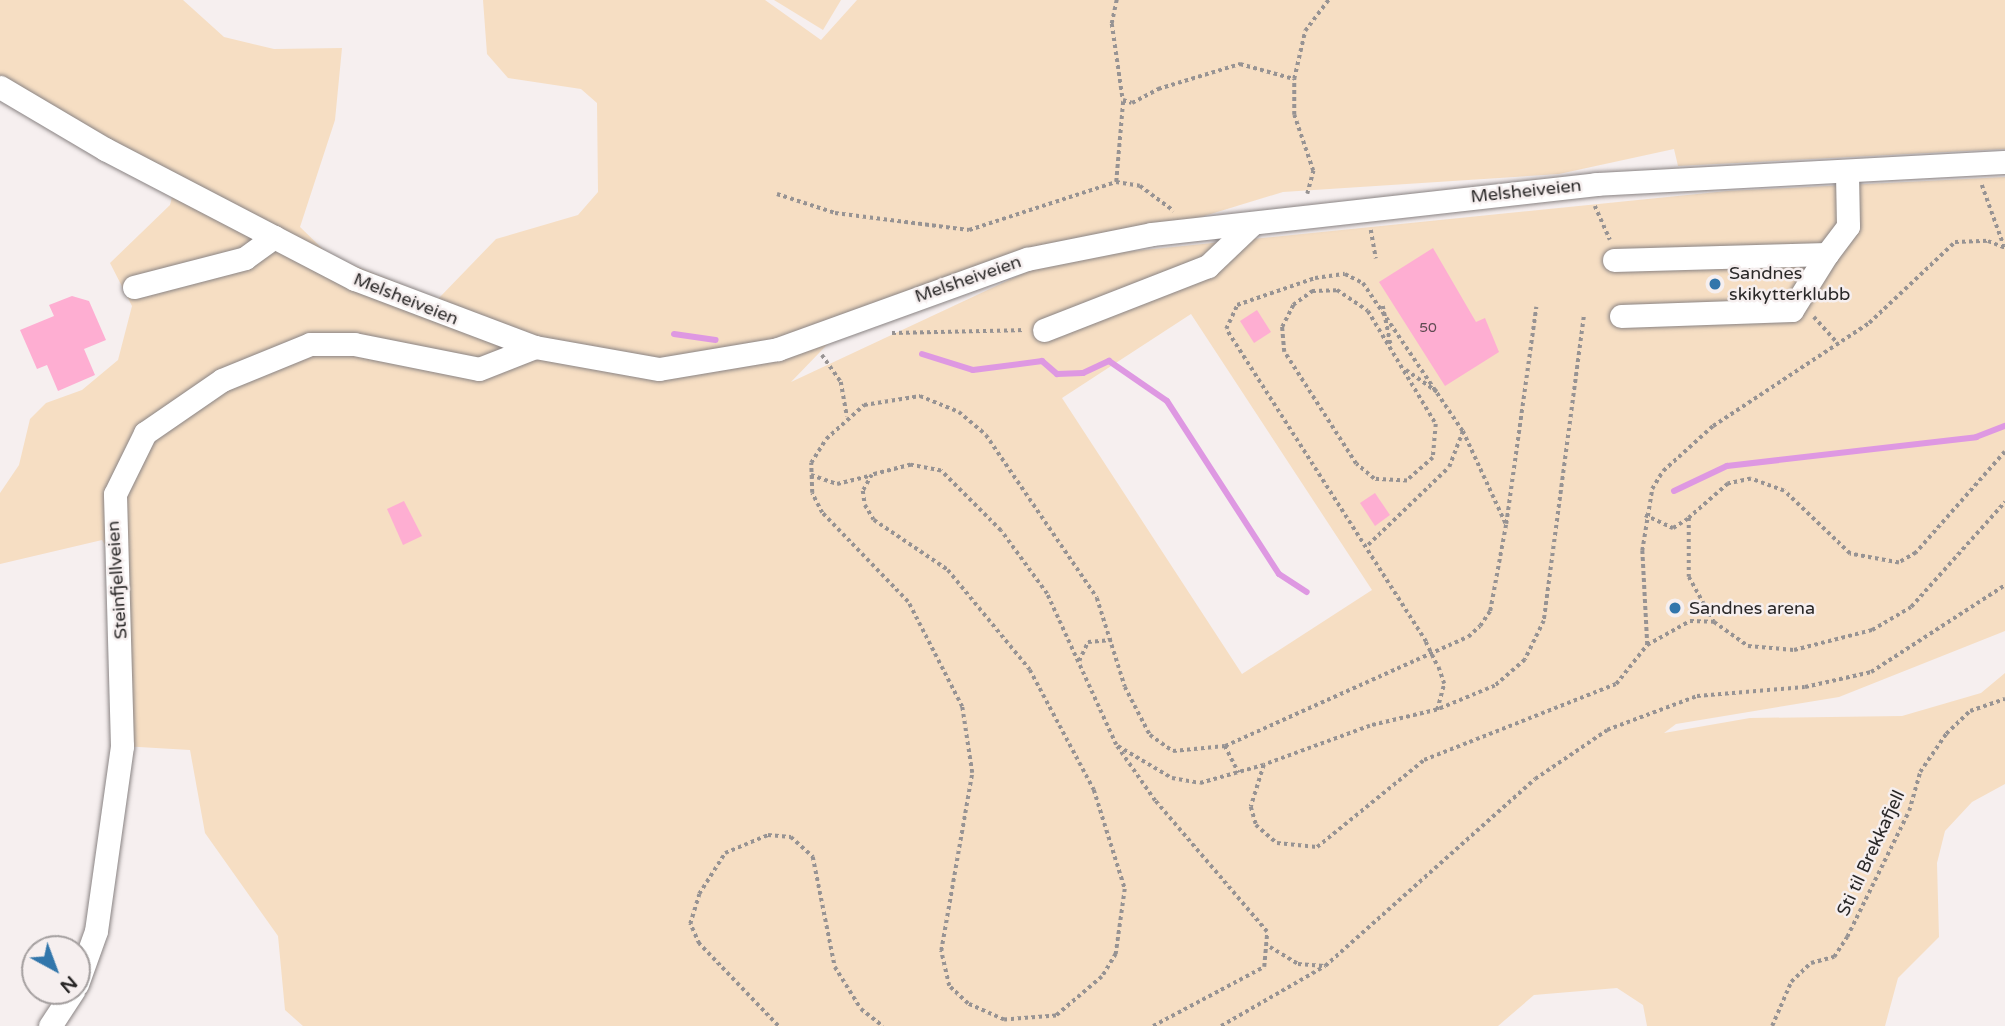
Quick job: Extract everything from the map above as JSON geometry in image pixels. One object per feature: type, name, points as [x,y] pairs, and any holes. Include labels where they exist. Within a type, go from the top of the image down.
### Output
[{"type":"street","name":"Melsheiveien","points":[[0,87],[355,279],[535,347],[659,369],[726,363],[806,340],[1027,259],[1194,229],[1251,225],[1307,214],[1596,184],[2005,162]]},
{"type":"street","points":[[1621,316],[1797,307],[1827,254],[1848,226],[1847,172]]},
{"type":"street","points":[[1044,330],[1208,266],[1251,225]]},
{"type":"street","points":[[134,287],[245,258],[274,237]]},
{"type":"street","points":[[1614,260],[1827,254]]},
{"type":"street","name":"Steinfjellveien","points":[[91,945],[96,931],[122,746],[115,494],[145,433],[222,380],[310,344],[354,344],[479,369],[535,347]]},
{"type":"street","points":[[50,1026],[64,1005]]},
{"type":"path","points":[[1116,182],[1123,100],[1112,24],[1117,0]]},
{"type":"path","points":[[1307,214],[1313,171],[1294,115],[1294,79],[1305,31],[1328,0]]},
{"type":"path","points":[[1123,100],[1132,103],[1158,89],[1240,64],[1294,79]]},
{"type":"path","points":[[777,194],[835,212],[969,230],[1116,182],[1157,196],[1194,229]]},
{"type":"path","points":[[1647,645],[1645,515],[1652,489],[1684,449],[1838,344],[1955,242],[2004,247],[1981,183]]},
{"type":"path","points":[[1593,202],[1614,260]]},
{"type":"path","points":[[1370,221],[1376,259]]},
{"type":"path","points":[[1437,710],[1444,684],[1426,642],[1368,545],[1226,329],[1237,305],[1254,294],[1315,278],[1345,274],[1382,303],[1463,430],[1506,524]]},
{"type":"path","points":[[1337,290],[1360,302],[1392,349],[1436,424],[1437,447],[1418,476],[1385,482],[1356,464],[1284,352],[1282,327],[1301,297],[1337,290]]},
{"type":"path","points":[[1382,303],[1392,349]]},
{"type":"path","points":[[872,475],[863,491],[874,520],[948,570],[1030,670],[1115,844],[1125,889],[1116,954],[1102,977],[1056,1016],[1004,1020],[968,1004],[949,986],[941,951],[972,773],[962,707],[908,602],[822,513],[811,475],[821,447],[847,416],[888,397],[920,396],[968,419],[986,435],[1097,598],[1128,696],[1150,735],[1173,751],[1225,746],[1468,637],[1490,611],[1506,524],[1536,307]]},
{"type":"path","points":[[1797,307],[1827,324],[1838,344]]},
{"type":"path","points":[[869,316],[884,334],[1044,330]]},
{"type":"path","points":[[1116,745],[1172,778],[1200,783],[1264,765],[1370,726],[1437,710],[1495,686],[1525,660],[1544,621],[1584,317]]},
{"type":"path","points":[[806,340],[832,364],[847,416]]},
{"type":"path","points":[[1404,369],[1439,393]]},
{"type":"path","points":[[1368,545],[1449,467],[1463,430]]},
{"type":"path","points":[[1645,515],[1673,528],[1689,518],[1728,484],[1751,479],[1784,491],[1850,554],[1899,563],[1916,553],[2005,452]]},
{"type":"path","points":[[811,475],[838,484],[911,465],[941,471],[976,501],[1047,594],[1116,745],[1155,801],[1261,920],[1270,947],[1264,967],[1241,984],[1153,1026]]},
{"type":"path","points":[[1689,518],[1689,577],[1714,622],[1748,646],[1769,650],[1872,629],[1911,607],[2005,502]]},
{"type":"path","points":[[1221,1026],[1325,966],[1535,779],[1607,730],[1697,696],[1805,687],[1871,672],[2005,585]]},
{"type":"path","points":[[1264,765],[1253,787],[1256,825],[1277,843],[1317,847],[1424,760],[1616,684],[1647,645],[1690,621],[1714,622]]},
{"type":"path","points":[[1079,661],[1088,642],[1112,640]]},
{"type":"path","name":"Sti til Brekkafjell","points":[[1772,1026],[1791,982],[1811,963],[1834,957],[1847,937],[1909,811],[1920,772],[1946,734],[1970,711],[2005,699]]},
{"type":"path","points":[[1225,746],[1239,773]]},
{"type":"path","points":[[778,1026],[699,944],[690,924],[699,894],[725,853],[768,835],[790,837],[813,857],[844,988],[883,1026]]},
{"type":"path","points":[[1270,947],[1298,964],[1325,966]]},
{"type":"shaded area","points":[[0,0],[183,0],[224,37],[274,49],[342,48],[335,120],[300,227],[330,256],[438,299],[496,239],[578,215],[598,192],[597,103],[581,89],[508,78],[487,54],[483,0],[765,0],[821,40],[857,0],[2005,0],[2005,149],[1678,166],[1674,149],[1559,174],[1283,192],[1178,224],[1031,250],[849,322],[791,382],[1054,259],[1727,191],[2005,177],[2005,631],[1839,697],[1676,724],[1664,733],[1750,718],[1902,716],[1981,693],[2005,673],[2005,784],[1972,802],[1945,831],[1937,863],[1939,937],[1898,978],[1885,1026],[1647,1026],[1643,1005],[1617,988],[1534,995],[1498,1026],[303,1026],[285,1010],[278,936],[205,833],[190,750],[122,746],[114,559],[102,540],[0,564],[0,493],[19,465],[30,419],[46,403],[82,390],[118,360],[132,306],[110,263],[170,205],[173,193],[0,92]],"holes":[[[1191,314],[1372,590],[1242,674],[1062,398]]]},
{"type":"shaded area","points":[[774,0],[841,0],[823,30]]},
{"type":"building","points":[[1433,248],[1476,322],[1485,318],[1499,352],[1445,386],[1379,282]]},
{"type":"building","points":[[72,296],[89,301],[106,340],[84,349],[95,375],[58,391],[47,365],[37,369],[20,330],[54,316],[49,305]]},
{"type":"building","points":[[1257,310],[1271,332],[1254,343],[1240,321]]},
{"type":"building","points":[[1375,493],[1390,515],[1375,526],[1360,503]]},
{"type":"building","points":[[404,501],[422,536],[403,545],[387,509]]},
{"type":"waterway","points":[[674,334],[716,340]]},
{"type":"waterway","points":[[922,354],[973,370],[1042,361],[1057,374],[1083,373],[1109,361],[1167,401],[1279,574],[1307,592]]},
{"type":"waterway","points":[[1674,491],[1727,466],[1976,437],[2005,426]]},
{"type":"place","name":"Sandnes skikytterklubb","points":[[1715,284]]},
{"type":"place","name":"Sandnes arena","points":[[1675,608]]}]
